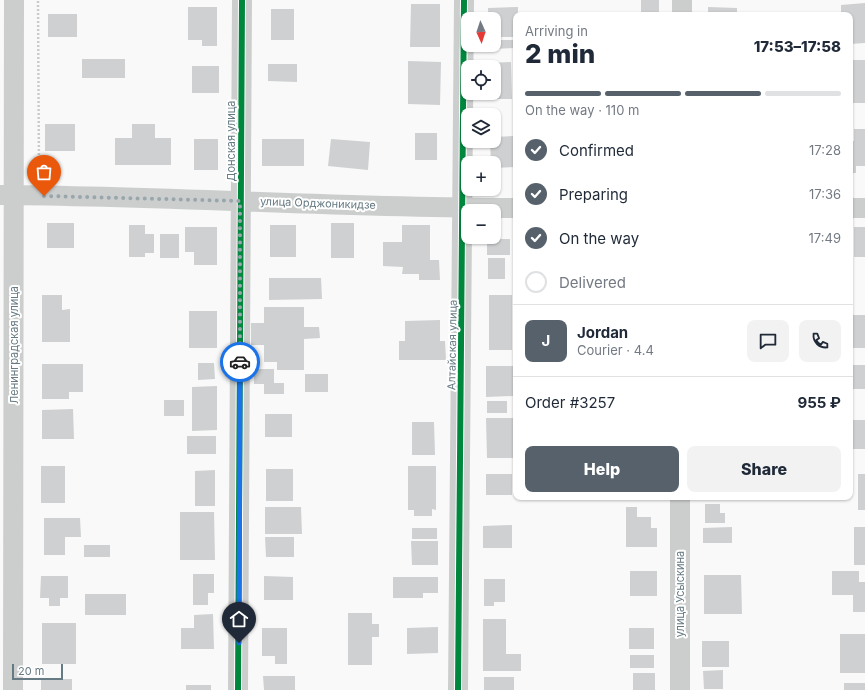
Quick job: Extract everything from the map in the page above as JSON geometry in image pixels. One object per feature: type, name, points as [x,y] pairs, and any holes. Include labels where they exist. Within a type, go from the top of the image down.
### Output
[{"type":"street","name":"Ленинградская улица","points":[[13,690],[7,195],[14,0]]},
{"type":"street","name":"Донская улица","points":[[238,690],[242,0]]},
{"type":"street","name":"Алтайская улица","points":[[463,204],[464,0]]},
{"type":"street","points":[[682,0],[682,12]]},
{"type":"street","name":"улица Орджоникидзе","points":[[7,195],[461,208]]},
{"type":"street","name":"улица Орджоникидзе","points":[[501,208],[513,208]]},
{"type":"street","points":[[853,208],[865,208]]},
{"type":"street","name":"Алтайская улица","points":[[458,690],[463,244]]},
{"type":"street","name":"улица Усыскина","points":[[680,500],[680,690]]},
{"type":"path","points":[[7,195],[39,174],[38,0]]},
{"type":"building","points":[[641,0],[659,0],[659,12],[641,12]]},
{"type":"building","points":[[865,3],[865,43],[853,44],[853,12],[841,12],[841,5]]},
{"type":"building","points":[[411,4],[440,4],[440,47],[410,47]]},
{"type":"building","points":[[188,7],[217,7],[217,46],[202,46],[202,40],[188,40]]},
{"type":"building","points":[[518,7],[518,12],[513,12],[513,37],[501,37],[501,12],[488,12],[488,8]]},
{"type":"building","points":[[708,7],[737,8],[737,12],[708,12]]},
{"type":"building","points":[[271,9],[294,9],[294,40],[271,40]]},
{"type":"building","points":[[48,14],[77,14],[77,37],[48,37]]},
{"type":"building","points":[[501,40],[513,40],[513,48],[501,49]]},
{"type":"building","points":[[82,59],[125,59],[125,78],[82,78]]},
{"type":"building","points":[[853,60],[865,60],[865,103],[853,103]]},
{"type":"building","points":[[408,61],[441,62],[440,105],[408,104]]},
{"type":"building","points":[[501,62],[511,62],[512,99],[501,99]]},
{"type":"building","points":[[268,64],[297,64],[297,82],[268,81]]},
{"type":"building","points":[[192,66],[219,66],[219,93],[192,93]]},
{"type":"building","points":[[45,124],[75,124],[75,151],[45,151]]},
{"type":"building","points":[[132,124],[155,124],[155,138],[171,138],[171,165],[115,165],[115,138],[132,138]]},
{"type":"building","points":[[854,129],[865,129],[865,166],[856,166],[856,173],[853,173]]},
{"type":"building","points":[[415,133],[437,133],[437,160],[415,160]]},
{"type":"building","points":[[513,136],[513,167],[501,168],[501,156],[491,156],[490,148],[501,148],[501,137]]},
{"type":"building","points":[[194,139],[218,139],[218,170],[194,170]]},
{"type":"building","points":[[262,139],[304,139],[304,166],[262,166]]},
{"type":"building","points":[[331,139],[370,142],[368,170],[328,166]]},
{"type":"building","points":[[47,223],[74,223],[74,248],[47,248]]},
{"type":"building","points":[[331,223],[354,223],[354,258],[331,258]]},
{"type":"building","points":[[129,225],[145,225],[145,234],[154,234],[154,253],[145,253],[145,257],[129,257]]},
{"type":"building","points":[[270,225],[296,225],[296,257],[270,257]]},
{"type":"building","points":[[402,225],[430,225],[430,260],[439,260],[440,280],[419,280],[419,274],[402,274],[403,267],[383,266],[383,242],[402,242]]},
{"type":"building","points":[[185,227],[217,227],[217,265],[194,265],[194,252],[185,252]]},
{"type":"building","points":[[854,227],[865,227],[865,257],[854,257]]},
{"type":"building","points":[[160,234],[179,234],[179,258],[160,258]]},
{"type":"building","points":[[501,239],[510,239],[510,255],[487,255],[487,244],[501,244]]},
{"type":"building","points":[[488,258],[505,258],[505,279],[488,279]]},
{"type":"building","points":[[269,278],[321,278],[322,299],[269,300]]},
{"type":"building","points":[[42,295],[62,295],[62,310],[70,309],[70,342],[42,342]]},
{"type":"building","points":[[489,295],[512,295],[512,350],[489,350]]},
{"type":"building","points":[[264,307],[304,307],[304,327],[319,327],[320,338],[304,339],[304,370],[277,370],[277,362],[264,362],[264,345],[251,345],[251,323],[264,323]]},
{"type":"building","points":[[189,311],[217,311],[217,348],[189,348]]},
{"type":"building","points":[[853,315],[865,315],[865,348],[853,348]]},
{"type":"building","points":[[440,320],[440,341],[445,341],[446,360],[399,360],[399,341],[405,341],[405,321]]},
{"type":"building","points":[[198,363],[214,363],[215,379],[198,380]]},
{"type":"building","points":[[42,364],[83,364],[83,392],[69,392],[69,399],[42,399]]},
{"type":"building","points":[[853,365],[865,365],[865,389],[853,389]]},
{"type":"building","points":[[486,366],[513,366],[513,396],[486,397]]},
{"type":"building","points":[[254,369],[274,369],[274,383],[284,383],[284,394],[264,394],[264,384],[254,384]]},
{"type":"building","points":[[305,374],[328,374],[328,392],[305,392]]},
{"type":"building","points":[[217,386],[217,430],[192,431],[192,387]]},
{"type":"building","points":[[164,400],[184,400],[184,416],[164,416]]},
{"type":"building","points":[[487,401],[507,401],[507,413],[487,413]]},
{"type":"building","points":[[73,409],[74,439],[42,439],[42,410]]},
{"type":"building","points":[[265,414],[292,414],[292,437],[265,437]]},
{"type":"building","points":[[486,418],[513,418],[513,458],[487,458]]},
{"type":"building","points":[[853,420],[865,420],[865,449],[853,449]]},
{"type":"building","points":[[412,422],[434,422],[435,455],[412,455]]},
{"type":"building","points":[[187,436],[216,436],[216,454],[187,454]]},
{"type":"building","points":[[41,466],[65,466],[65,503],[41,503]]},
{"type":"building","points":[[408,466],[436,466],[436,510],[432,509],[432,516],[414,516],[414,510],[408,510]]},
{"type":"building","points":[[266,469],[293,469],[293,501],[266,501]]},
{"type":"building","points":[[215,470],[215,506],[195,506],[195,471]]},
{"type":"building","points":[[486,474],[512,474],[512,495],[486,495]]},
{"type":"building","points":[[858,474],[865,474],[865,510],[858,510]]},
{"type":"building","points":[[705,504],[720,504],[720,513],[725,513],[725,523],[705,523]]},
{"type":"building","points":[[265,507],[301,507],[302,534],[265,534]]},
{"type":"building","points":[[626,507],[637,507],[637,517],[651,517],[651,528],[657,528],[657,547],[626,547]]},
{"type":"building","points":[[180,512],[214,512],[215,560],[180,560]]},
{"type":"building","points":[[44,518],[80,518],[81,537],[65,537],[65,555],[44,555]]},
{"type":"building","points":[[512,525],[512,548],[483,548],[483,526]]},
{"type":"building","points":[[732,527],[732,543],[703,543],[703,528]]},
{"type":"building","points":[[854,527],[865,527],[865,565],[854,565]]},
{"type":"building","points":[[412,528],[437,528],[437,539],[412,539]]},
{"type":"building","points":[[265,537],[294,537],[294,557],[266,557]]},
{"type":"building","points":[[411,541],[438,541],[438,565],[412,565]]},
{"type":"building","points":[[84,545],[110,545],[110,557],[84,557]]},
{"type":"building","points":[[630,571],[657,571],[657,596],[630,596]]},
{"type":"building","points":[[832,571],[859,571],[859,582],[865,582],[865,612],[853,612],[853,595],[832,595]]},
{"type":"building","points":[[193,574],[214,574],[214,593],[208,593],[208,605],[193,605]]},
{"type":"building","points":[[704,575],[741,575],[742,614],[704,614]]},
{"type":"building","points":[[41,576],[68,576],[68,598],[60,598],[60,606],[49,606],[49,598],[40,598]]},
{"type":"building","points":[[264,576],[293,577],[293,600],[264,600]]},
{"type":"building","points":[[393,577],[438,577],[438,593],[423,593],[423,598],[393,598]]},
{"type":"building","points":[[484,579],[505,579],[505,602],[494,602],[494,606],[484,606]]},
{"type":"building","points":[[85,594],[126,594],[126,615],[85,615]]},
{"type":"building","points":[[348,613],[372,613],[372,624],[379,624],[379,637],[372,637],[372,665],[348,665]]},
{"type":"building","points":[[213,614],[214,649],[181,649],[181,628],[194,628],[194,615]]},
{"type":"building","points":[[483,619],[506,619],[506,654],[521,654],[521,671],[483,671]]},
{"type":"building","points":[[42,623],[76,623],[76,664],[42,664]]},
{"type":"building","points":[[438,627],[438,653],[407,654],[407,628]]},
{"type":"building","points":[[262,628],[287,628],[287,664],[275,664],[275,656],[262,656]]},
{"type":"building","points":[[629,628],[654,628],[654,649],[629,649]]},
{"type":"building","points":[[840,634],[865,634],[865,673],[840,673]]},
{"type":"building","points":[[702,641],[729,641],[729,667],[702,667]]},
{"type":"building","points":[[630,655],[654,655],[654,668],[630,668]]},
{"type":"building","points":[[723,670],[723,689],[704,689],[703,671]]},
{"type":"building","points":[[633,673],[655,673],[655,690],[633,690]]},
{"type":"building","points":[[263,676],[295,676],[295,690],[264,690]]},
{"type":"building","points":[[484,677],[514,677],[514,690],[484,690]]},
{"type":"building","points":[[41,679],[72,679],[72,690],[41,690]]},
{"type":"building","points":[[844,683],[865,683],[865,690],[844,690]]},
{"type":"building","points":[[186,685],[211,685],[211,690],[186,690]]},
{"type":"cycle path","points":[[238,690],[242,0]]},
{"type":"cycle path","points":[[458,690],[464,0]]},
{"type":"way so far","points":[[44,196],[240,201],[240,362]]},
{"type":"route","points":[[239,643],[240,362]]}]
